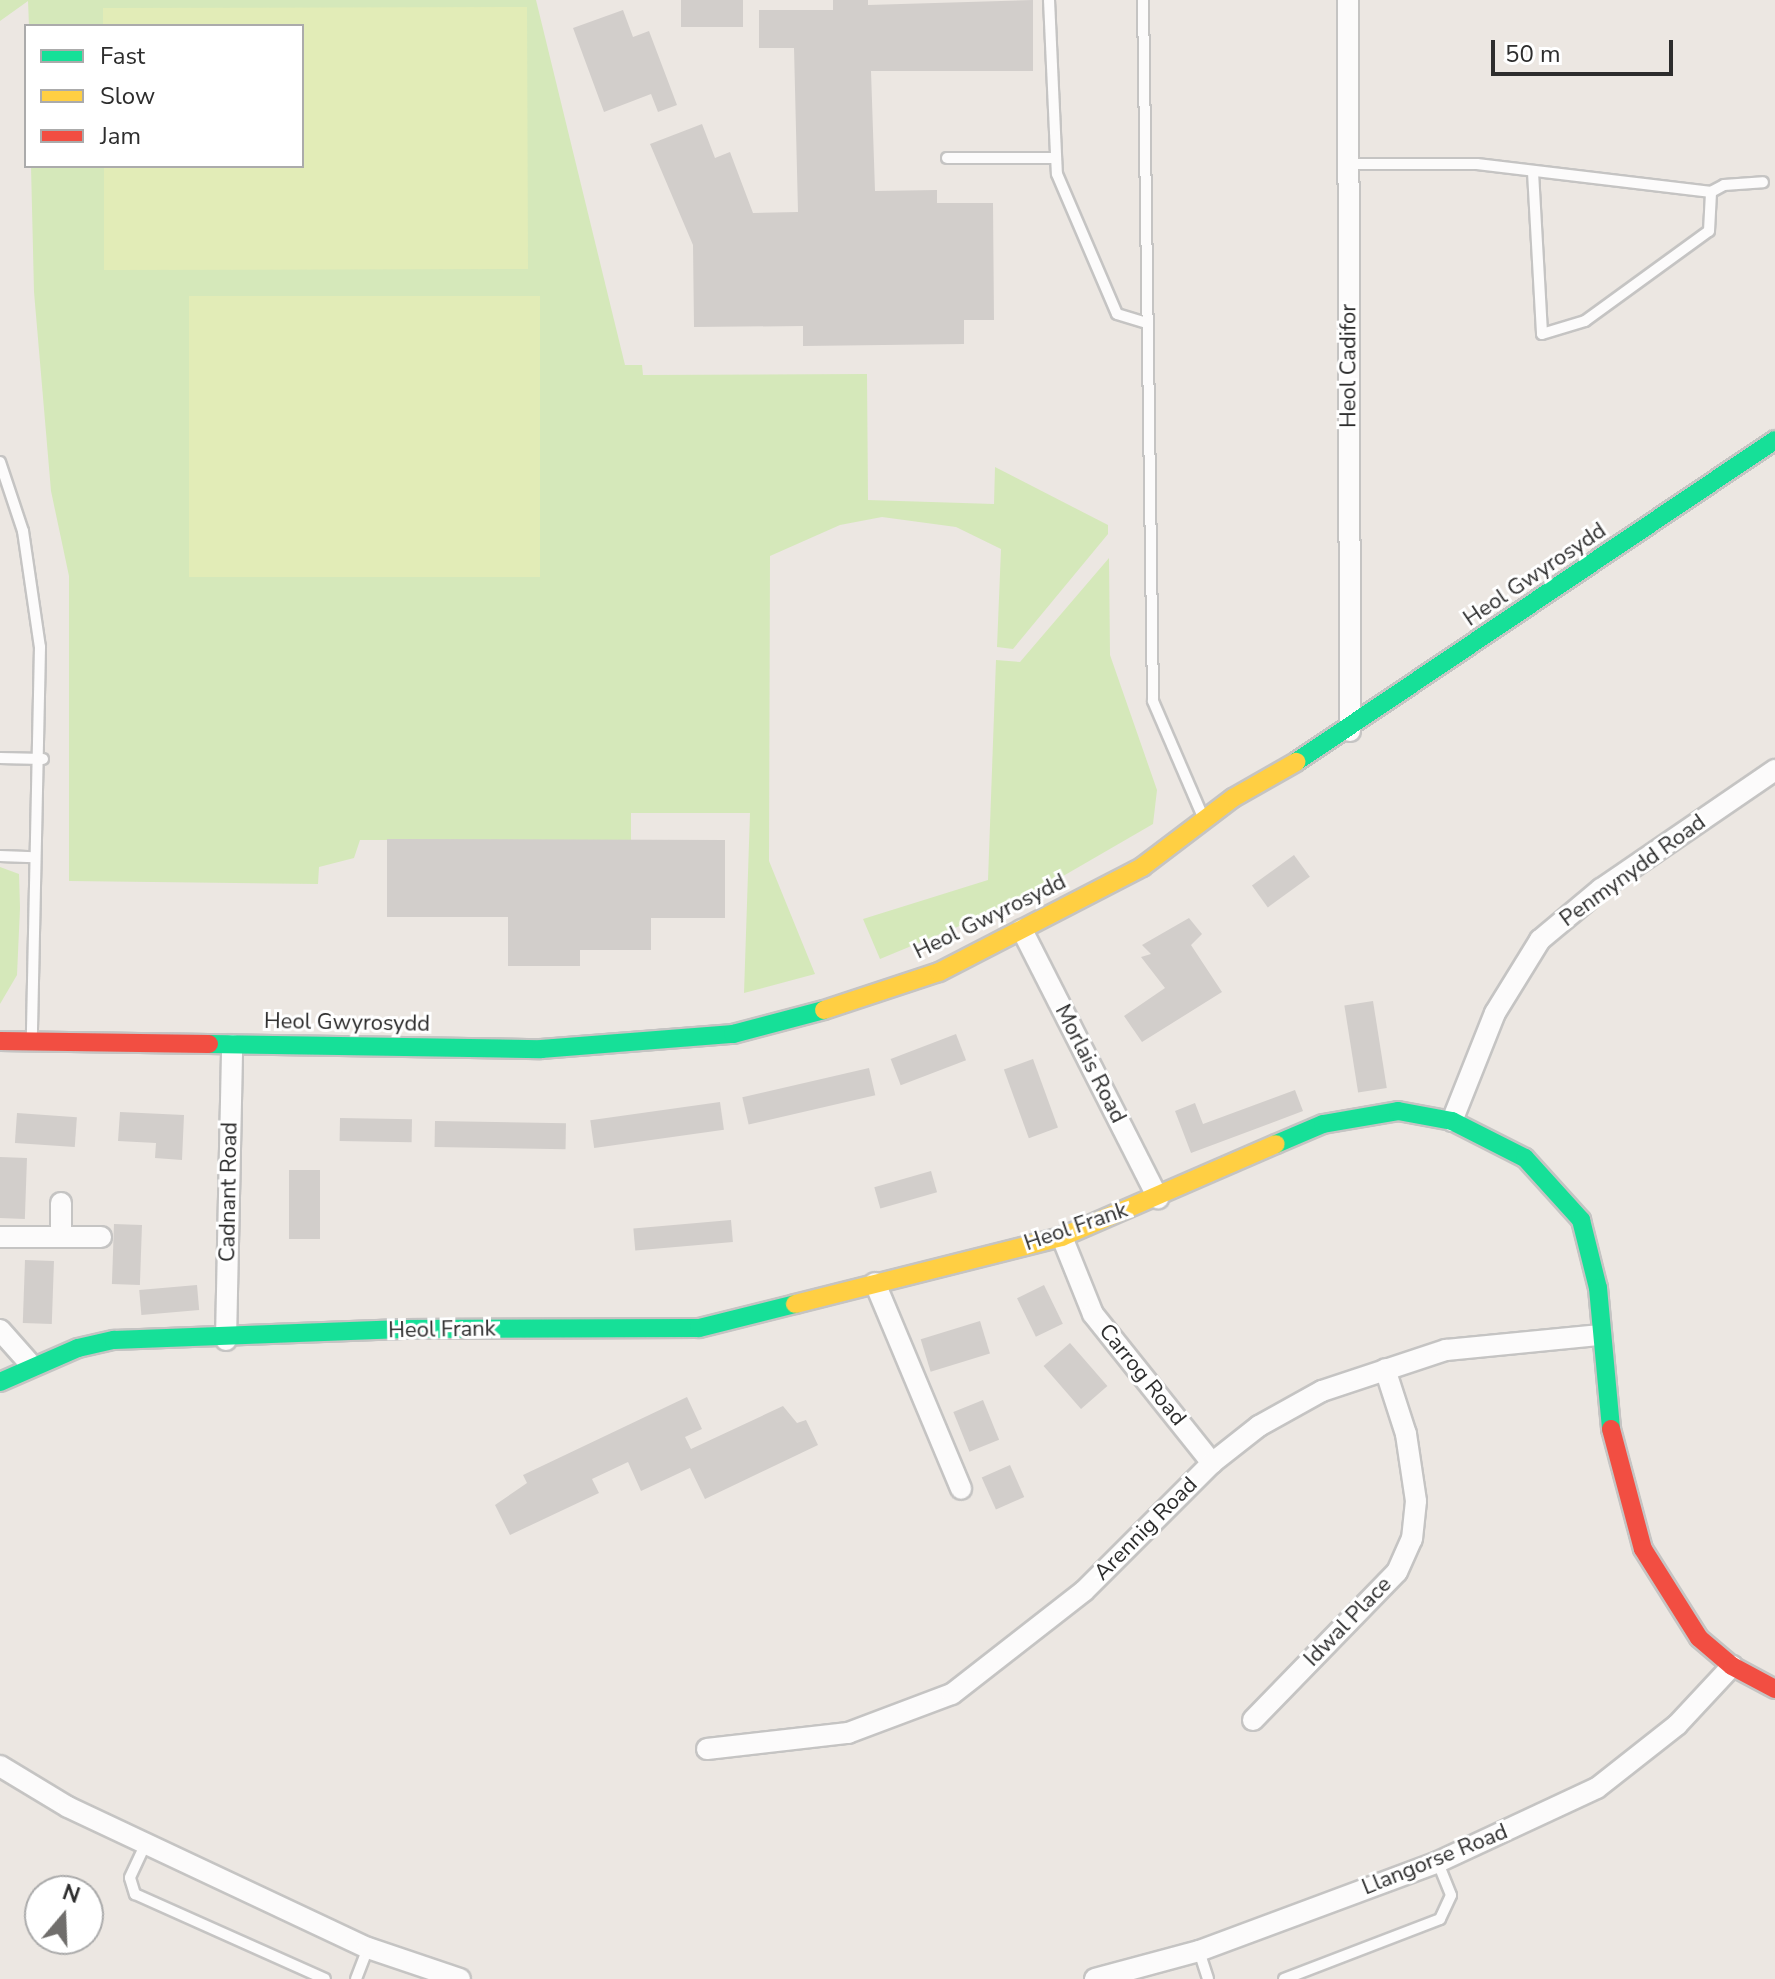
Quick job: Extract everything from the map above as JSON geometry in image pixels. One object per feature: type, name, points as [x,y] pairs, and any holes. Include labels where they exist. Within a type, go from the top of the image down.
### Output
[{"type":"street","name":"Heol Cadifor","points":[[1348,0],[1350,731]]},
{"type":"street","name":"Heol Gwyrosydd","points":[[0,1041],[541,1049],[733,1034],[939,972],[1142,867],[1233,798],[1350,731],[1775,440]]},
{"type":"street","name":"Penmynydd Road","points":[[1452,1121],[1495,1013],[1540,940],[1601,889],[1775,770]]},
{"type":"street","name":"Morlais Road","points":[[1022,930],[1158,1198]]},
{"type":"street","name":"Cadnant Road","points":[[226,1340],[232,1045]]},
{"type":"street","name":"Heol Frank","points":[[0,1382],[32,1366],[114,1340],[226,1340],[403,1329],[699,1328],[1062,1237],[1323,1124],[1398,1111],[1452,1121],[1525,1158],[1581,1220],[1598,1288],[1598,1335],[1617,1466],[1643,1549],[1699,1638],[1732,1666],[1775,1689]]},
{"type":"street","points":[[61,1203],[61,1237]]},
{"type":"street","points":[[0,1237],[101,1237]]},
{"type":"street","name":"Carrog Road","points":[[1062,1237],[1093,1314],[1212,1463]]},
{"type":"street","points":[[875,1283],[961,1489]]},
{"type":"street","points":[[0,1330],[32,1366]]},
{"type":"street","name":"Arennig Road","points":[[707,1749],[848,1733],[952,1694],[1084,1591],[1212,1463],[1259,1426],[1322,1391],[1446,1350],[1598,1335]]},
{"type":"street","name":"Idwal Place","points":[[1253,1720],[1397,1572],[1412,1539],[1416,1501],[1406,1434],[1385,1369]]},
{"type":"street","name":"Llangorse Road","points":[[1095,1979],[1199,1951],[1438,1862],[1597,1788],[1677,1725],[1732,1666]]},
{"type":"street","points":[[0,1766],[146,1843],[368,1948],[460,1979]]},
{"type":"lane","points":[[1049,0],[1056,158],[1112,314],[1147,323]]},
{"type":"lane","points":[[1143,0],[1153,701],[1205,822]]},
{"type":"lane","points":[[947,158],[1056,158]]},
{"type":"lane","points":[[1348,164],[1477,164],[1711,192],[1763,182]]},
{"type":"lane","points":[[1533,172],[1542,334],[1585,321],[1709,231],[1711,192]]},
{"type":"lane","points":[[0,462],[23,531],[38,632],[43,759],[34,857],[32,1041]]},
{"type":"lane","points":[[0,758],[43,759]]},
{"type":"lane","points":[[0,856],[34,857]]},
{"type":"lane","points":[[146,1843],[130,1878],[135,1894],[325,1979]]},
{"type":"lane","points":[[1284,1979],[1440,1919],[1451,1895],[1438,1862]]},
{"type":"lane","points":[[356,1979],[368,1948]]},
{"type":"lane","points":[[1199,1951],[1208,1979]]},
{"type":"green space","points":[[0,0],[536,0],[625,365],[642,365],[643,375],[867,374],[868,500],[994,504],[995,467],[1108,525],[1108,534],[1013,649],[997,647],[1001,549],[956,527],[882,517],[840,525],[770,556],[769,861],[815,974],[744,993],[750,813],[631,813],[631,840],[360,840],[354,858],[319,867],[318,884],[69,881],[69,576],[51,491],[34,292],[31,168],[304,168],[304,24],[29,24],[28,1],[0,21]]},
{"type":"green space","points":[[527,7],[528,269],[104,270],[104,168],[304,168],[304,24],[103,24],[103,8]]},
{"type":"green space","points":[[189,296],[540,296],[540,577],[189,577]]},
{"type":"green space","points":[[1109,558],[1110,655],[1157,790],[1153,824],[1020,901],[880,959],[863,919],[988,880],[996,660],[1020,662]]},
{"type":"green space","points":[[0,867],[19,874],[20,908],[17,975],[0,1004]]},
{"type":"building","points":[[681,0],[743,0],[743,27],[681,27]]},
{"type":"building","points":[[833,0],[868,0],[868,5],[1033,0],[1033,71],[871,71],[875,191],[937,190],[937,203],[993,203],[994,320],[964,320],[964,344],[803,346],[803,326],[694,327],[693,245],[650,144],[702,124],[715,158],[730,152],[753,213],[798,212],[794,48],[759,48],[759,10],[833,10]]},
{"type":"building","points":[[623,10],[633,37],[649,31],[677,105],[658,112],[651,94],[604,112],[573,28]]},
{"type":"building","points":[[387,839],[725,840],[725,918],[651,918],[651,950],[580,950],[580,966],[508,966],[508,917],[387,917]]},
{"type":"building","points":[[1294,855],[1310,877],[1268,907],[1252,886]]},
{"type":"building","points":[[1189,918],[1202,934],[1191,945],[1222,992],[1142,1042],[1124,1016],[1165,988],[1141,957],[1151,954],[1142,945]]},
{"type":"building","points":[[1373,1001],[1387,1088],[1358,1092],[1344,1006]]},
{"type":"building","points":[[956,1034],[966,1060],[901,1085],[891,1059]]},
{"type":"building","points":[[1033,1059],[1058,1128],[1029,1138],[1004,1070]]},
{"type":"building","points":[[869,1068],[875,1095],[749,1125],[742,1097]]},
{"type":"building","points":[[1295,1090],[1303,1111],[1191,1153],[1175,1111],[1195,1103],[1203,1124]]},
{"type":"building","points":[[720,1102],[724,1130],[594,1148],[590,1120]]},
{"type":"building","points":[[120,1112],[184,1115],[182,1160],[155,1158],[156,1143],[118,1141]]},
{"type":"building","points":[[17,1113],[77,1117],[75,1147],[15,1143]]},
{"type":"building","points":[[340,1118],[412,1119],[412,1142],[340,1141]]},
{"type":"building","points":[[435,1121],[566,1123],[566,1149],[435,1147]]},
{"type":"building","points":[[0,1157],[27,1158],[25,1219],[0,1218]]},
{"type":"building","points":[[289,1170],[320,1170],[320,1239],[289,1239]]},
{"type":"building","points":[[931,1171],[937,1192],[880,1208],[874,1187]]},
{"type":"building","points":[[731,1220],[733,1242],[635,1250],[633,1229]]},
{"type":"building","points":[[114,1224],[142,1225],[140,1285],[112,1284]]},
{"type":"building","points":[[25,1260],[54,1261],[52,1324],[23,1323]]},
{"type":"building","points":[[197,1285],[199,1310],[141,1315],[139,1290]]},
{"type":"building","points":[[1044,1285],[1063,1324],[1036,1337],[1017,1298]]},
{"type":"building","points":[[980,1321],[990,1354],[931,1372],[921,1339]]},
{"type":"building","points":[[1070,1343],[1107,1386],[1081,1409],[1044,1366]]},
{"type":"building","points":[[687,1397],[702,1429],[685,1437],[691,1449],[783,1406],[797,1423],[806,1420],[818,1445],[705,1499],[690,1468],[641,1491],[628,1462],[592,1479],[599,1493],[510,1535],[495,1505],[527,1483],[523,1475]]},
{"type":"building","points":[[983,1400],[999,1440],[969,1452],[953,1412]]},
{"type":"building","points":[[1010,1465],[1024,1497],[996,1510],[982,1478]]},
{"type":"traffic: fast","points":[[1296,762],[1775,440]]},
{"type":"traffic: fast","points":[[209,1044],[541,1049],[733,1034],[824,1010]]},
{"type":"traffic: fast","points":[[1276,1144],[1323,1124],[1398,1111],[1452,1121],[1525,1158],[1581,1220],[1598,1288],[1611,1429]]},
{"type":"traffic: fast","points":[[0,1382],[78,1348],[114,1340],[403,1329],[699,1328],[795,1304]]},
{"type":"traffic: slow","points":[[824,1010],[939,972],[1142,867],[1233,798],[1296,762]]},
{"type":"traffic: slow","points":[[795,1304],[1062,1237],[1276,1144]]},
{"type":"traffic: jam","points":[[0,1041],[209,1044]]},
{"type":"traffic: jam","points":[[1611,1429],[1643,1549],[1699,1638],[1732,1666],[1775,1689]]}]
